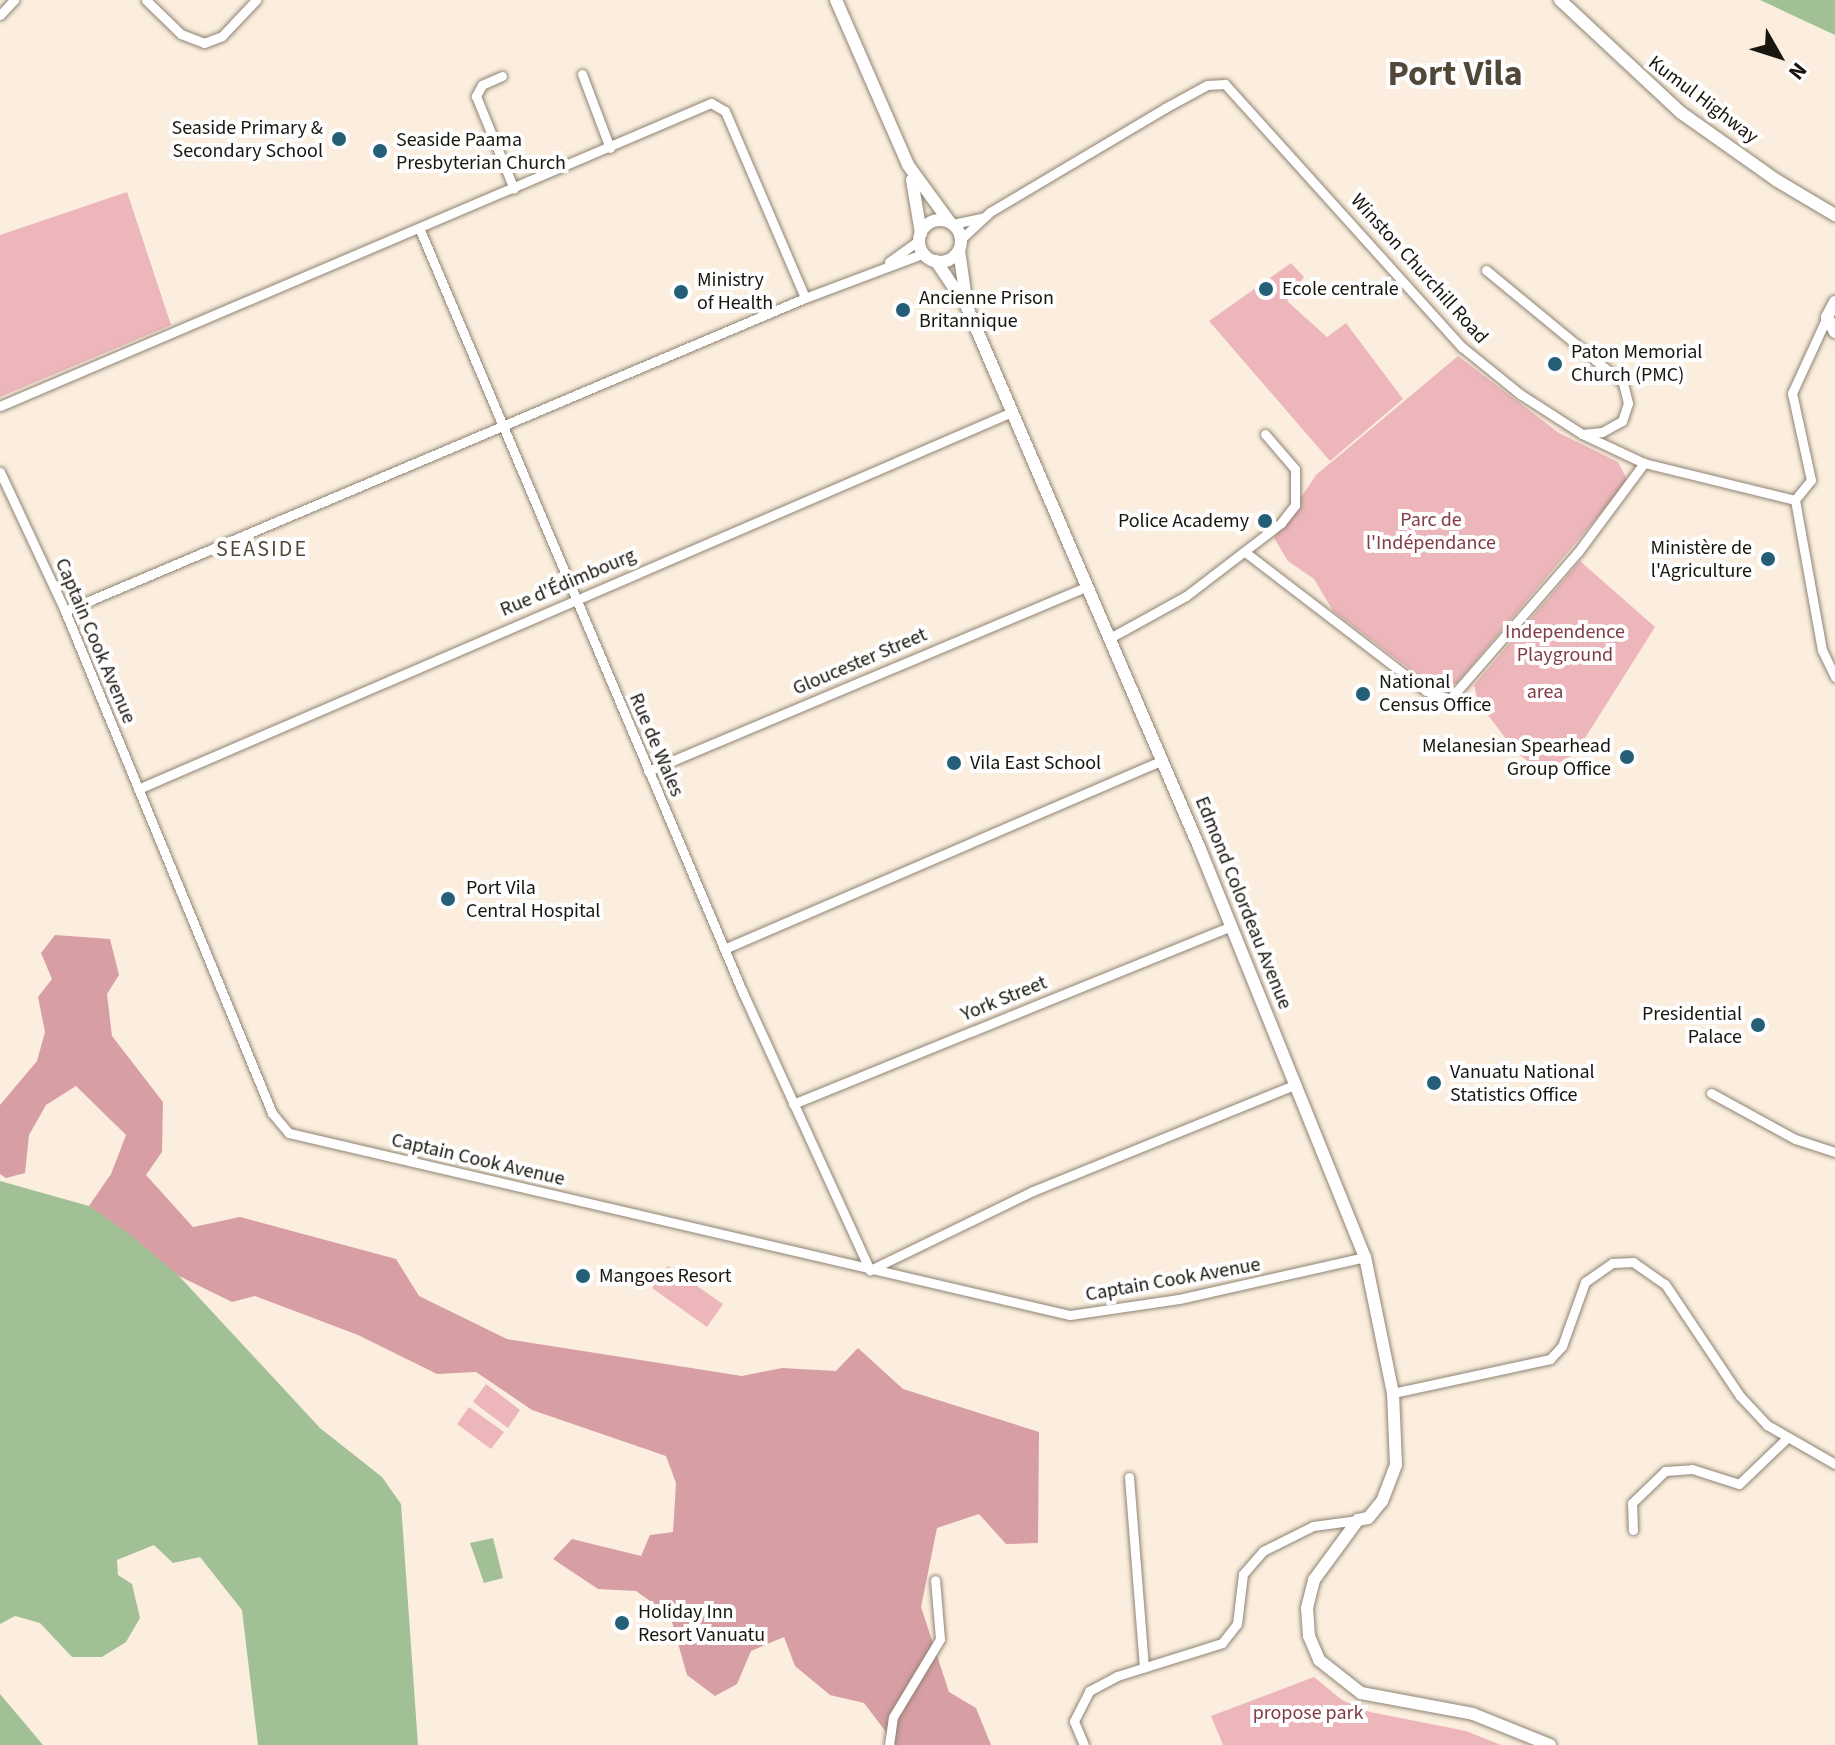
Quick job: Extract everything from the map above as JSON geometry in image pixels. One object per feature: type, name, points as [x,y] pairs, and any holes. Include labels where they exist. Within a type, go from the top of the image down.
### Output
[{"type":"street","points":[[0,15],[14,0]]},
{"type":"street","points":[[146,0],[181,34],[204,43],[222,36],[256,0]]},
{"type":"street","points":[[836,0],[908,165],[951,223],[960,244],[967,307]]},
{"type":"street","name":"Kumul Highway","points":[[1560,0],[1680,112],[1776,180],[1835,215]]},
{"type":"street","points":[[582,74],[610,148]]},
{"type":"street","points":[[502,76],[482,85],[476,96],[514,189]]},
{"type":"street","name":"Winston Churchill Road","points":[[982,218],[1207,85],[1225,84],[1462,347],[1582,434],[1644,463],[1795,500]]},
{"type":"street","points":[[0,406],[718,104],[805,298]]},
{"type":"street","points":[[908,165],[922,254]]},
{"type":"street","points":[[883,266],[920,237],[928,224],[982,218]]},
{"type":"street","points":[[936,261],[960,244],[982,218]]},
{"type":"street","name":"Rue de Wales","points":[[420,230],[724,949],[870,1270]]},
{"type":"street","points":[[65,611],[883,266],[922,254],[936,261],[967,307]]},
{"type":"street","points":[[1486,270],[1623,383],[1628,403],[1622,421],[1602,432],[1582,434]]},
{"type":"street","points":[[1810,350],[1832,328],[1835,302]]},
{"type":"street","name":"Edmond Colordeau Avenue","points":[[967,307],[1162,760],[1365,1257],[1393,1393],[1398,1437],[1394,1477],[1382,1501],[1368,1518],[1358,1520],[1314,1580],[1307,1608],[1309,1636],[1319,1660],[1361,1693],[1473,1714],[1550,1745]]},
{"type":"street","points":[[1832,328],[1810,350],[1792,393],[1811,480],[1795,500],[1822,650],[1835,677]]},
{"type":"street","name":"Rue d'Édimbourg","points":[[138,789],[1012,412]]},
{"type":"street","points":[[1108,639],[1186,596],[1245,552],[1295,505],[1295,469],[1265,434]]},
{"type":"street","points":[[1245,552],[1426,691],[1450,699],[1578,552],[1644,463]]},
{"type":"street","name":"Captain Cook Avenue","points":[[0,472],[65,611],[272,1113],[289,1133],[1070,1315],[1179,1299],[1365,1257]]},
{"type":"street","name":"Gloucester Street","points":[[648,771],[1086,587]]},
{"type":"street","points":[[724,949],[1162,760]]},
{"type":"street","name":"York Street","points":[[793,1104],[1229,927]]},
{"type":"street","points":[[870,1270],[1033,1191],[1296,1084]]},
{"type":"street","points":[[1711,1093],[1795,1139],[1835,1152]]},
{"type":"street","points":[[1393,1393],[1550,1359],[1562,1346],[1585,1282],[1612,1263],[1633,1262],[1665,1284],[1740,1396],[1787,1438],[1835,1464]]},
{"type":"street","points":[[1633,1530],[1632,1503],[1665,1471],[1692,1469],[1725,1483],[1739,1484],[1787,1438]]},
{"type":"street","points":[[1129,1477],[1144,1667]]},
{"type":"street","points":[[1084,1745],[1074,1721],[1084,1698],[1104,1681],[1222,1643],[1232,1635],[1243,1574],[1263,1551],[1313,1526],[1358,1520]]},
{"type":"street","points":[[889,1745],[893,1717],[940,1639],[935,1580]]},
{"type":"green space","points":[[127,192],[171,325],[0,397],[0,235]]},
{"type":"green space","points":[[1291,263],[1304,277],[1287,301],[1327,337],[1346,323],[1403,399],[1330,461],[1209,321]]},
{"type":"green space","name":"Parc de l'Indépendance","points":[[1458,356],[1559,433],[1618,462],[1628,481],[1456,684],[1427,682],[1333,611],[1314,579],[1288,561],[1274,538],[1316,475]]},
{"type":"green space","name":"area","points":[[1580,561],[1655,627],[1575,754],[1542,772],[1516,752],[1478,702],[1474,685]]},
{"type":"green space","points":[[668,1266],[723,1304],[707,1327],[652,1288]]},
{"type":"green space","points":[[486,1384],[520,1410],[508,1428],[473,1402]]},
{"type":"green space","points":[[469,1407],[504,1432],[491,1449],[457,1424]]},
{"type":"green space","name":"propose park","points":[[1314,1677],[1342,1700],[1370,1712],[1466,1731],[1501,1745],[1223,1745],[1211,1716]]},
{"type":"shaded area","points":[[1760,0],[1835,0],[1835,35]]},
{"type":"shaded area","points":[[55,935],[110,939],[119,975],[107,994],[112,1036],[163,1102],[162,1152],[146,1175],[193,1227],[240,1217],[396,1259],[419,1296],[507,1339],[742,1376],[782,1368],[836,1371],[858,1348],[903,1389],[1039,1432],[1038,1543],[1006,1544],[979,1514],[937,1528],[921,1607],[949,1692],[976,1708],[991,1745],[896,1745],[864,1703],[830,1695],[795,1666],[784,1637],[751,1651],[737,1684],[715,1696],[687,1675],[670,1615],[636,1591],[598,1589],[553,1559],[572,1539],[641,1556],[650,1535],[673,1532],[676,1483],[666,1456],[532,1410],[476,1372],[437,1374],[358,1335],[255,1296],[232,1302],[179,1276],[89,1206],[111,1174],[126,1135],[76,1086],[46,1105],[29,1135],[25,1173],[6,1178],[0,1174],[0,1105],[37,1061],[45,1032],[38,997],[52,979],[41,953]]},
{"type":"shaded area","points":[[0,1181],[89,1206],[132,1236],[179,1276],[320,1428],[382,1477],[401,1504],[418,1745],[258,1745],[242,1610],[200,1557],[173,1563],[154,1545],[117,1560],[118,1575],[132,1584],[140,1618],[126,1642],[102,1657],[72,1657],[40,1623],[15,1616],[0,1624]]},
{"type":"shaded area","points":[[493,1538],[503,1578],[484,1583],[470,1543]]},
{"type":"shaded area","points":[[0,1694],[43,1745],[0,1745]]},
{"type":"place","name":"Seaside Primary & Secondary School","points":[[339,139]]},
{"type":"place","name":"Seaside Paama Presbyterian Church","points":[[380,151]]},
{"type":"place","name":"Ecole centrale","points":[[1266,289]]},
{"type":"place","name":"Ministry of Health","points":[[681,292]]},
{"type":"place","name":"Ancienne Prison Britannique","points":[[903,310]]},
{"type":"place","name":"Paton Memorial Church (PMC)","points":[[1555,364]]},
{"type":"place","name":"Police Academy","points":[[1265,521]]},
{"type":"place","name":"Ministère de l'Agriculture","points":[[1768,559]]},
{"type":"place","name":"National Census Office","points":[[1363,694]]},
{"type":"place","name":"Melanesian Spearhead Group Office","points":[[1627,757]]},
{"type":"place","name":"Vila East School","points":[[954,763]]},
{"type":"place","name":"Port Vila Central Hospital","points":[[448,899]]},
{"type":"place","name":"Presidential Palace","points":[[1758,1025]]},
{"type":"place","name":"Vanuatu National Statistics Office","points":[[1434,1083]]},
{"type":"place","name":"Mangoes Resort","points":[[583,1276]]},
{"type":"place","name":"Holiday Inn Resort Vanuatu","points":[[622,1623]]},
{"type":"district","name":"Port Vila","points":[[1455,74]]},
{"type":"district","name":"SEASIDE","points":[[262,550]]},
{"type":"park label","name":"Independence Playground","points":[[1565,644]]}]
